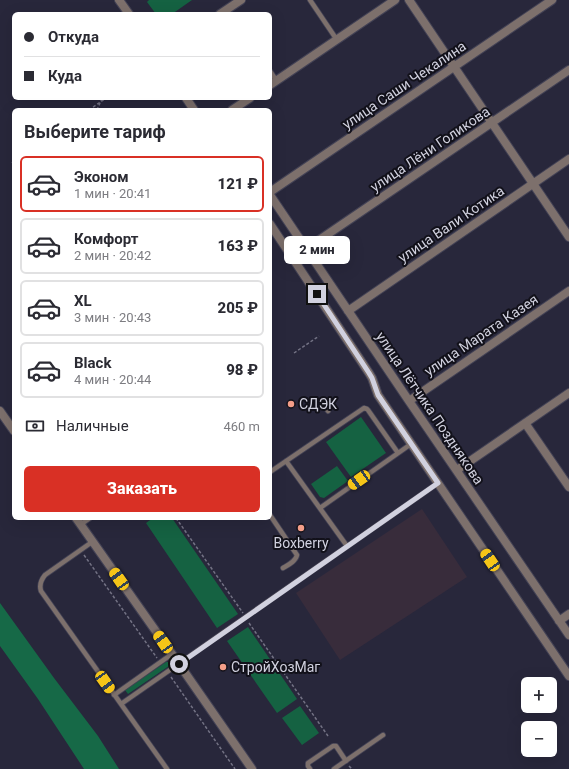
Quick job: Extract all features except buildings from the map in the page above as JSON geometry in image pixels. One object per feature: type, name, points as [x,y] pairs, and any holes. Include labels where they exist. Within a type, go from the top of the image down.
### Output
[{"type":"street","points":[[119,0],[128,12]]},
{"type":"street","points":[[226,12],[241,0]]},
{"type":"street","points":[[273,82],[395,0]]},
{"type":"street","points":[[409,0],[569,237]]},
{"type":"street","name":"улица Саши Чекалина","points":[[272,193],[552,0]]},
{"type":"street","name":"улица Лёни Голикова","points":[[306,249],[569,70]]},
{"type":"street","points":[[235,108],[247,100]]},
{"type":"street","name":"улица Вали Котика","points":[[348,311],[569,159]]},
{"type":"street","name":"улица Лётчика Позднякова","points":[[272,197],[569,635]]},
{"type":"street","points":[[272,227],[369,373],[378,395],[569,676]]},
{"type":"street","name":"улица Марата Казея","points":[[409,401],[569,291]]},
{"type":"street","points":[[457,470],[569,393]]},
{"type":"street","points":[[0,411],[12,428]]},
{"type":"street","points":[[525,423],[569,487]]},
{"type":"street","points":[[78,521],[252,769]]},
{"type":"street","points":[[560,621],[569,614]]},
{"type":"lane","points":[[310,0],[337,40]]},
{"type":"lane","points":[[323,404],[328,411]]},
{"type":"lane","points":[[272,470],[364,408],[367,408],[398,453]]},
{"type":"lane","points":[[320,508],[411,444]]},
{"type":"lane","points":[[286,460],[347,546]]},
{"type":"lane","points":[[121,704],[438,483]]},
{"type":"lane","points":[[272,518],[297,555],[297,558],[284,568]]},
{"type":"lane","points":[[92,542],[45,575],[42,579],[40,587],[41,591],[166,769]]},
{"type":"lane","points":[[114,695],[172,654]]},
{"type":"lane","points":[[334,769],[383,735]]},
{"type":"lane","points":[[310,769],[308,763],[333,746],[336,746],[346,761]]},
{"type":"path","points":[[92,108],[103,100]]},
{"type":"path","points":[[98,108],[100,102]]},
{"type":"path","points":[[294,353],[319,336]]},
{"type":"path","points":[[177,520],[328,736]]},
{"type":"path","points":[[84,554],[157,658]]},
{"type":"path","points":[[170,676],[235,769]]},
{"type":"shaded area","points":[[422,509],[467,577],[340,660],[296,593]]},
{"type":"green space","points":[[149,0],[192,0],[175,12],[154,12],[147,2]]},
{"type":"green space","points":[[361,417],[386,453],[351,477],[326,442]]},
{"type":"green space","points":[[337,466],[348,481],[324,498],[320,497],[311,484]]},
{"type":"green space","points":[[150,520],[173,520],[238,614],[217,628],[146,523]]},
{"type":"green space","points":[[0,603],[98,736],[119,769],[84,769],[38,699],[0,646]]},
{"type":"green space","points":[[248,627],[297,699],[277,713],[227,641]]},
{"type":"green space","points":[[168,662],[169,666],[128,694],[125,690]]},
{"type":"green space","points":[[300,706],[319,733],[302,745],[282,718]]},
{"type":"place","name":"СДЭК","points":[[291,404]]},
{"type":"place","name":"Boxberry","points":[[301,528]]},
{"type":"place","name":"СтройХозМаг","points":[[223,667]]},
{"type":"route","points":[[179,664],[438,483],[378,395],[369,373],[317,294]]}]
